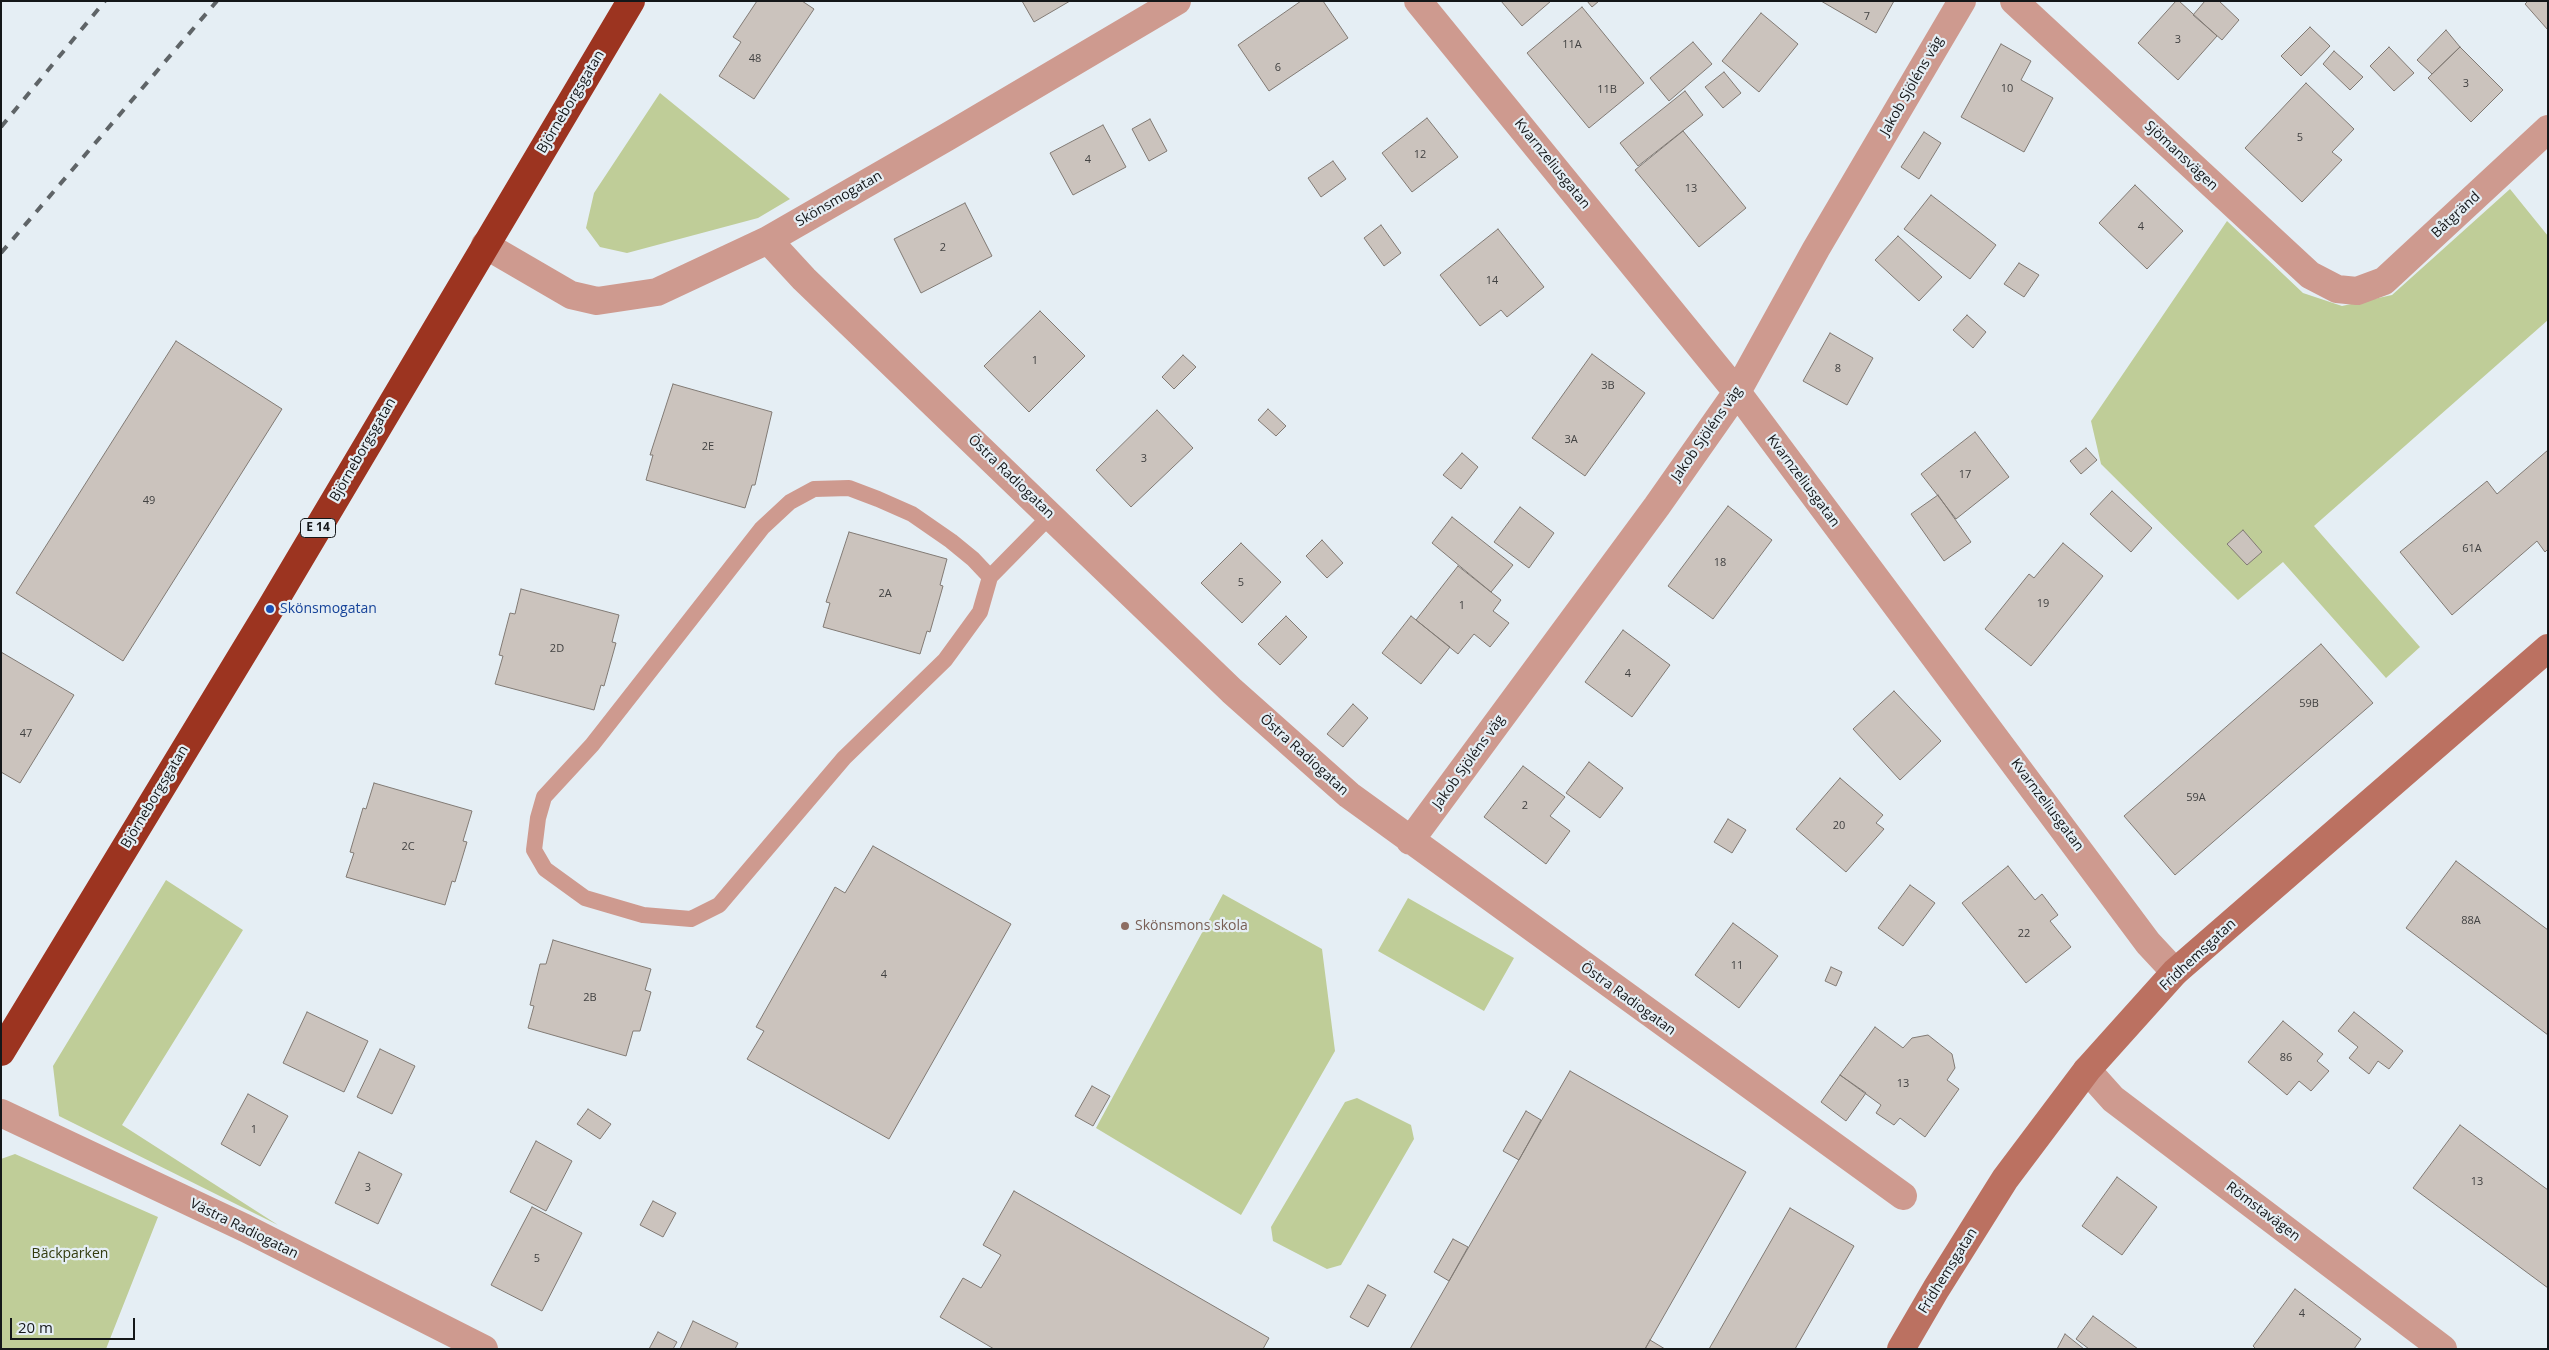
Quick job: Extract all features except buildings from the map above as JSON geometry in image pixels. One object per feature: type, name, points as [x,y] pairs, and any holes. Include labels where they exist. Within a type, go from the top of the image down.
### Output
[{"type":"highway","name":"Björneborgsgatan","points":[[1,1052],[275,601],[631,1]]},
{"type":"street","name":"Skönsmogatan","points":[[484,246],[570,295],[597,301],[657,292],[768,240],[947,138],[1177,1]]},
{"type":"street","name":"Kvarnzeliusgatan","points":[[1418,1],[1737,392],[2148,943],[2175,972]]},
{"type":"street","name":"Jakob Sjöléns väg","points":[[1410,841],[1656,506],[1737,392],[1816,249],[1962,1]]},
{"type":"street","name":"Sjömansvägen","points":[[2014,1],[2310,275],[2338,289],[2357,291]]},
{"type":"street","name":"Båtgränd","points":[[2357,291],[2384,281],[2548,129]]},
{"type":"street","name":"Östra Radiogatan","points":[[768,240],[804,279],[1239,697],[1349,795],[1903,1196]]},
{"type":"street","name":"Fridhemsgatan","points":[[1901,1349],[2005,1179],[2087,1070],[2175,972],[2548,648]]},
{"type":"street","name":"Römstavägen","points":[[2087,1070],[2113,1099],[2443,1349]]},
{"type":"street","name":"Västra Radiogatan","points":[[1,1113],[245,1228],[484,1349]]},
{"type":"lane","points":[[990,577],[973,559],[943,535],[912,514],[849,488],[814,489],[790,502],[762,528],[592,745],[544,797],[538,818],[534,850],[545,869],[585,898],[643,915],[691,919],[719,905],[844,758],[945,660],[980,612],[990,577],[1051,515]]},
{"type":"green space","points":[[660,93],[790,199],[758,218],[627,253],[600,247],[586,228],[594,193]]},
{"type":"green space","points":[[2510,189],[2548,236],[2548,320],[2314,526],[2420,647],[2386,678],[2283,562],[2238,600],[2101,464],[2091,421],[2227,221],[2303,293],[2342,306],[2392,295]]},
{"type":"green space","points":[[166,880],[243,930],[122,1125],[278,1225],[59,1116],[53,1066]]},
{"type":"green space","points":[[1223,894],[1322,949],[1335,1051],[1241,1215],[1096,1128]]},
{"type":"green space","points":[[1408,898],[1514,958],[1484,1011],[1378,951]]},
{"type":"green space","points":[[1357,1098],[1411,1125],[1414,1139],[1341,1265],[1327,1269],[1273,1241],[1271,1227],[1345,1102]]},
{"type":"green space","name":"Bäckparken","points":[[15,1154],[158,1217],[106,1349],[1,1349],[1,1159]]},
{"type":"railway","points":[[1,127],[105,1]]},
{"type":"railway","points":[[1,253],[217,1]]},
{"type":"place","name":"Skönsmogatan","points":[[270,609]]},
{"type":"place","name":"Skönsmons skola","points":[[1125,926]]}]
